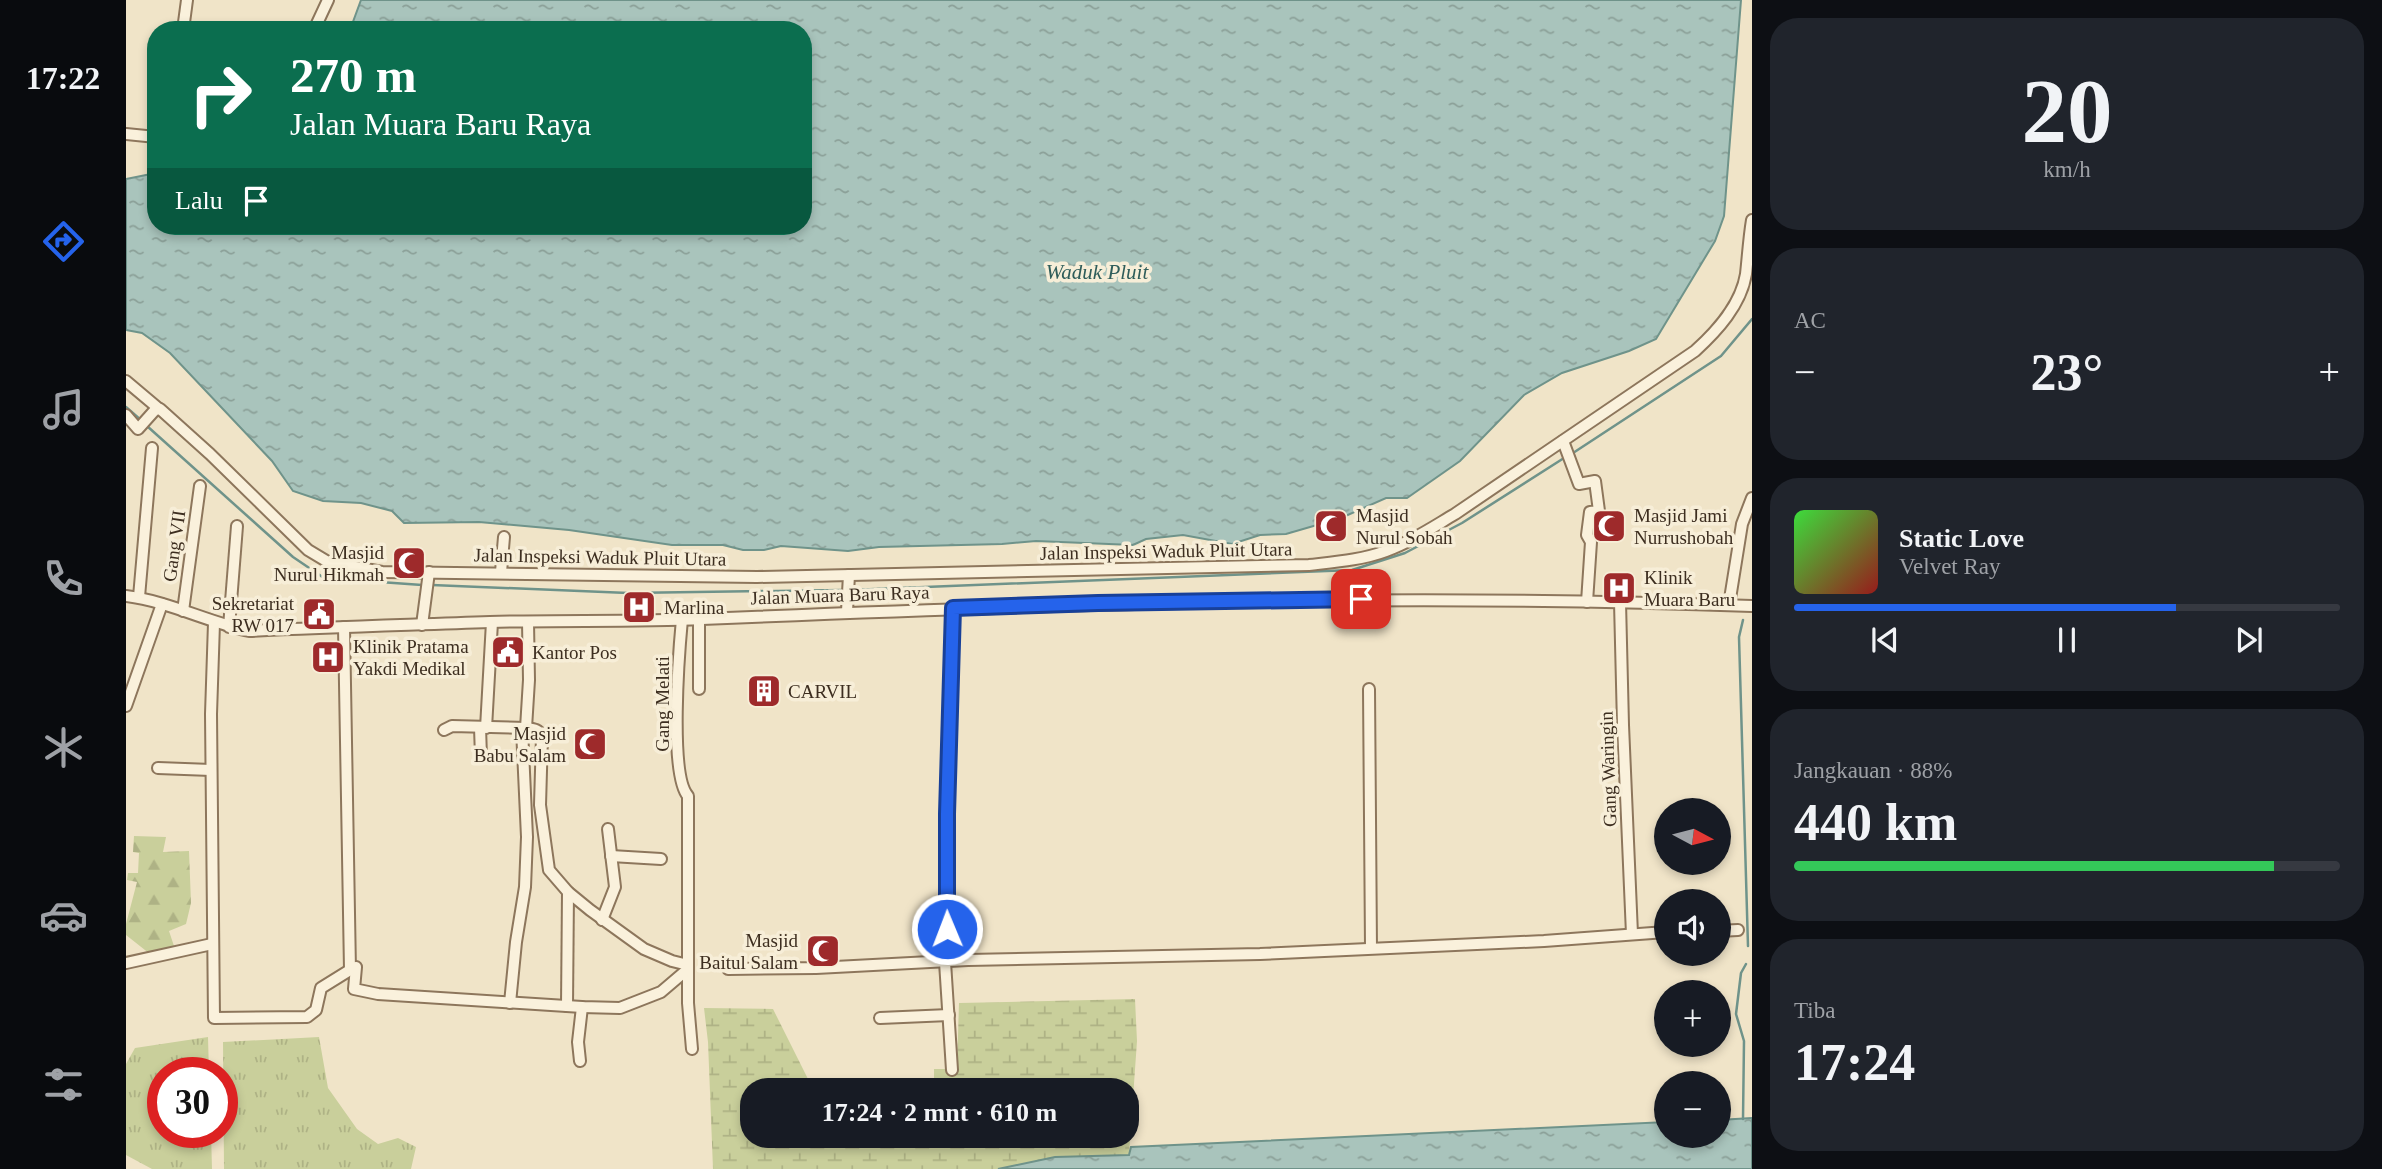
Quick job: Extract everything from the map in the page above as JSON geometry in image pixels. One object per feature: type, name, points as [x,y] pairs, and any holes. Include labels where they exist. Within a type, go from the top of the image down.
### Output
[{"type":"street","points":[[184,21],[187,0]]},
{"type":"street","points":[[318,21],[327,0]]},
{"type":"street","points":[[126,134],[147,136]]},
{"type":"street","name":"Jalan Inspeksi Waduk Pluit Utara","points":[[126,381],[210,454],[308,550],[328,562],[354,568],[387,572],[501,572],[650,577],[1309,565],[1385,552],[1414,539],[1695,351],[1724,322],[1741,292],[1752,225]]},
{"type":"street","points":[[126,415],[136,428],[158,408]]},
{"type":"street","points":[[1563,441],[1579,484],[1595,481],[1599,511],[1590,512],[1587,535],[1591,542],[1587,602]]},
{"type":"street","points":[[139,597],[152,448]]},
{"type":"street","name":"Gang VII","points":[[183,611],[200,486]]},
{"type":"street","points":[[1728,605],[1742,524],[1752,498]]},
{"type":"street","points":[[229,627],[237,526]]},
{"type":"street","points":[[501,572],[504,537]]},
{"type":"street","points":[[422,625],[429,572]]},
{"type":"street","points":[[847,611],[849,575]]},
{"type":"street","name":"Jalan Muara Baru Raya","points":[[126,596],[139,597],[214,623],[249,631],[492,622],[699,619],[1098,603],[1361,599],[1752,606]]},
{"type":"street","name":"Gang Waringin","points":[[1620,602],[1632,934]]},
{"type":"street","points":[[126,706],[162,604]]},
{"type":"street","points":[[952,1070],[945,962],[953,608]]},
{"type":"street","name":"Gang Melati","points":[[682,619],[677,744],[683,790],[688,796],[688,1003],[692,1049]]},
{"type":"street","points":[[699,619],[699,689]]},
{"type":"street","points":[[481,757],[492,622]]},
{"type":"street","points":[[510,1003],[525,887],[527,837],[524,729],[529,680],[528,622]]},
{"type":"street","points":[[214,623],[211,770],[214,1018],[307,1017],[313,1014],[321,988],[350,970],[344,627]]},
{"type":"street","points":[[1369,689],[1371,948]]},
{"type":"street","points":[[350,955],[356,966],[354,989],[391,996],[582,1007],[624,1006],[661,992],[688,967],[644,949],[602,920],[568,892],[549,870],[540,805],[542,736],[536,729],[452,726],[443,730]]},
{"type":"street","points":[[158,768],[211,770]]},
{"type":"street","points":[[602,920],[614,891],[608,829]]},
{"type":"street","points":[[611,856],[661,859]]},
{"type":"street","points":[[567,1006],[568,892]]},
{"type":"street","points":[[1731,930],[1738,930]]},
{"type":"street","points":[[728,969],[816,968],[968,960],[1260,954],[1654,933]]},
{"type":"street","points":[[126,963],[212,944]]},
{"type":"street","points":[[580,1061],[578,1042],[582,1007]]},
{"type":"street","points":[[880,1018],[949,1015]]},
{"type":"green space","points":[[134,836],[166,837],[163,852],[189,851],[191,903],[186,924],[169,931],[175,949],[150,954],[126,935],[126,924],[137,882],[127,880],[128,873],[138,873],[139,853],[133,852]]},
{"type":"green space","points":[[1135,999],[1137,1041],[1134,1078],[934,1078],[934,1069],[957,1069],[959,1003]]},
{"type":"green space","points":[[704,1008],[773,1009],[808,1078],[740,1078],[740,1148],[1129,1148],[1129,1155],[1055,1157],[998,1169],[713,1169]]},
{"type":"green space","points":[[208,1037],[209,1057],[147,1057],[147,1148],[211,1148],[212,1169],[152,1169],[126,1155],[126,1064],[135,1048]]},
{"type":"green space","points":[[319,1037],[328,1088],[357,1129],[378,1144],[398,1138],[416,1147],[411,1169],[224,1169],[224,1148],[238,1148],[238,1057],[223,1057],[223,1042]]},
{"type":"water","name":"Waduk Pluit","points":[[361,0],[1741,0],[1724,216],[1715,241],[1656,339],[1629,351],[1562,373],[1524,395],[1460,461],[1407,498],[1386,498],[1341,518],[1286,534],[1260,535],[1232,544],[1183,535],[1146,539],[1133,545],[1036,541],[879,547],[848,551],[781,546],[764,550],[743,550],[723,545],[672,545],[569,530],[479,522],[404,523],[392,511],[361,503],[323,501],[293,491],[272,461],[170,353],[142,333],[126,330],[126,179],[147,175],[147,235],[812,235],[812,21],[353,21]]},
{"type":"water","points":[[1752,1118],[1752,1169],[998,1169],[1055,1157],[1129,1155],[1131,1148],[1139,1147],[1654,1123],[1654,1148],[1731,1148],[1731,1119]]},
{"type":"waterway","points":[[1573,453],[1721,356],[1752,319]]},
{"type":"waterway","points":[[126,407],[142,421]]},
{"type":"waterway","points":[[147,426],[293,557],[324,578],[422,585]]},
{"type":"waterway","points":[[851,590],[1352,570],[1405,553],[1462,523],[1564,458]]},
{"type":"waterway","points":[[432,585],[628,593],[843,590]]},
{"type":"waterway","points":[[1743,620],[1739,637],[1748,946]]},
{"type":"waterway","points":[[1743,1119],[1744,1041],[1736,1014],[1741,973],[1746,964]]},
{"type":"place","name":"Masjid Nurul Sobah","points":[[1331,526]]},
{"type":"place","name":"Masjid Jami Nurrushobah","points":[[1609,526]]},
{"type":"place","name":"Masjid Nurul Hikmah","points":[[409,563]]},
{"type":"place","name":"Klinik Muara Baru","points":[[1619,588]]},
{"type":"place","name":"Marlina","points":[[639,607]]},
{"type":"place","name":"Sekretariat RW 017","points":[[319,614]]},
{"type":"place","name":"Kantor Pos","points":[[508,652]]},
{"type":"place","name":"Klinik Pratama Yakdi Medikal","points":[[328,657]]},
{"type":"place","name":"CARVIL","points":[[764,691]]},
{"type":"place","name":"Masjid Babu Salam","points":[[590,744]]},
{"type":"place","name":"Masjid Baitul Salam","points":[[823,951]]},
{"type":"route","points":[[947,929],[947,814],[953,608],[1361,599]]}]
